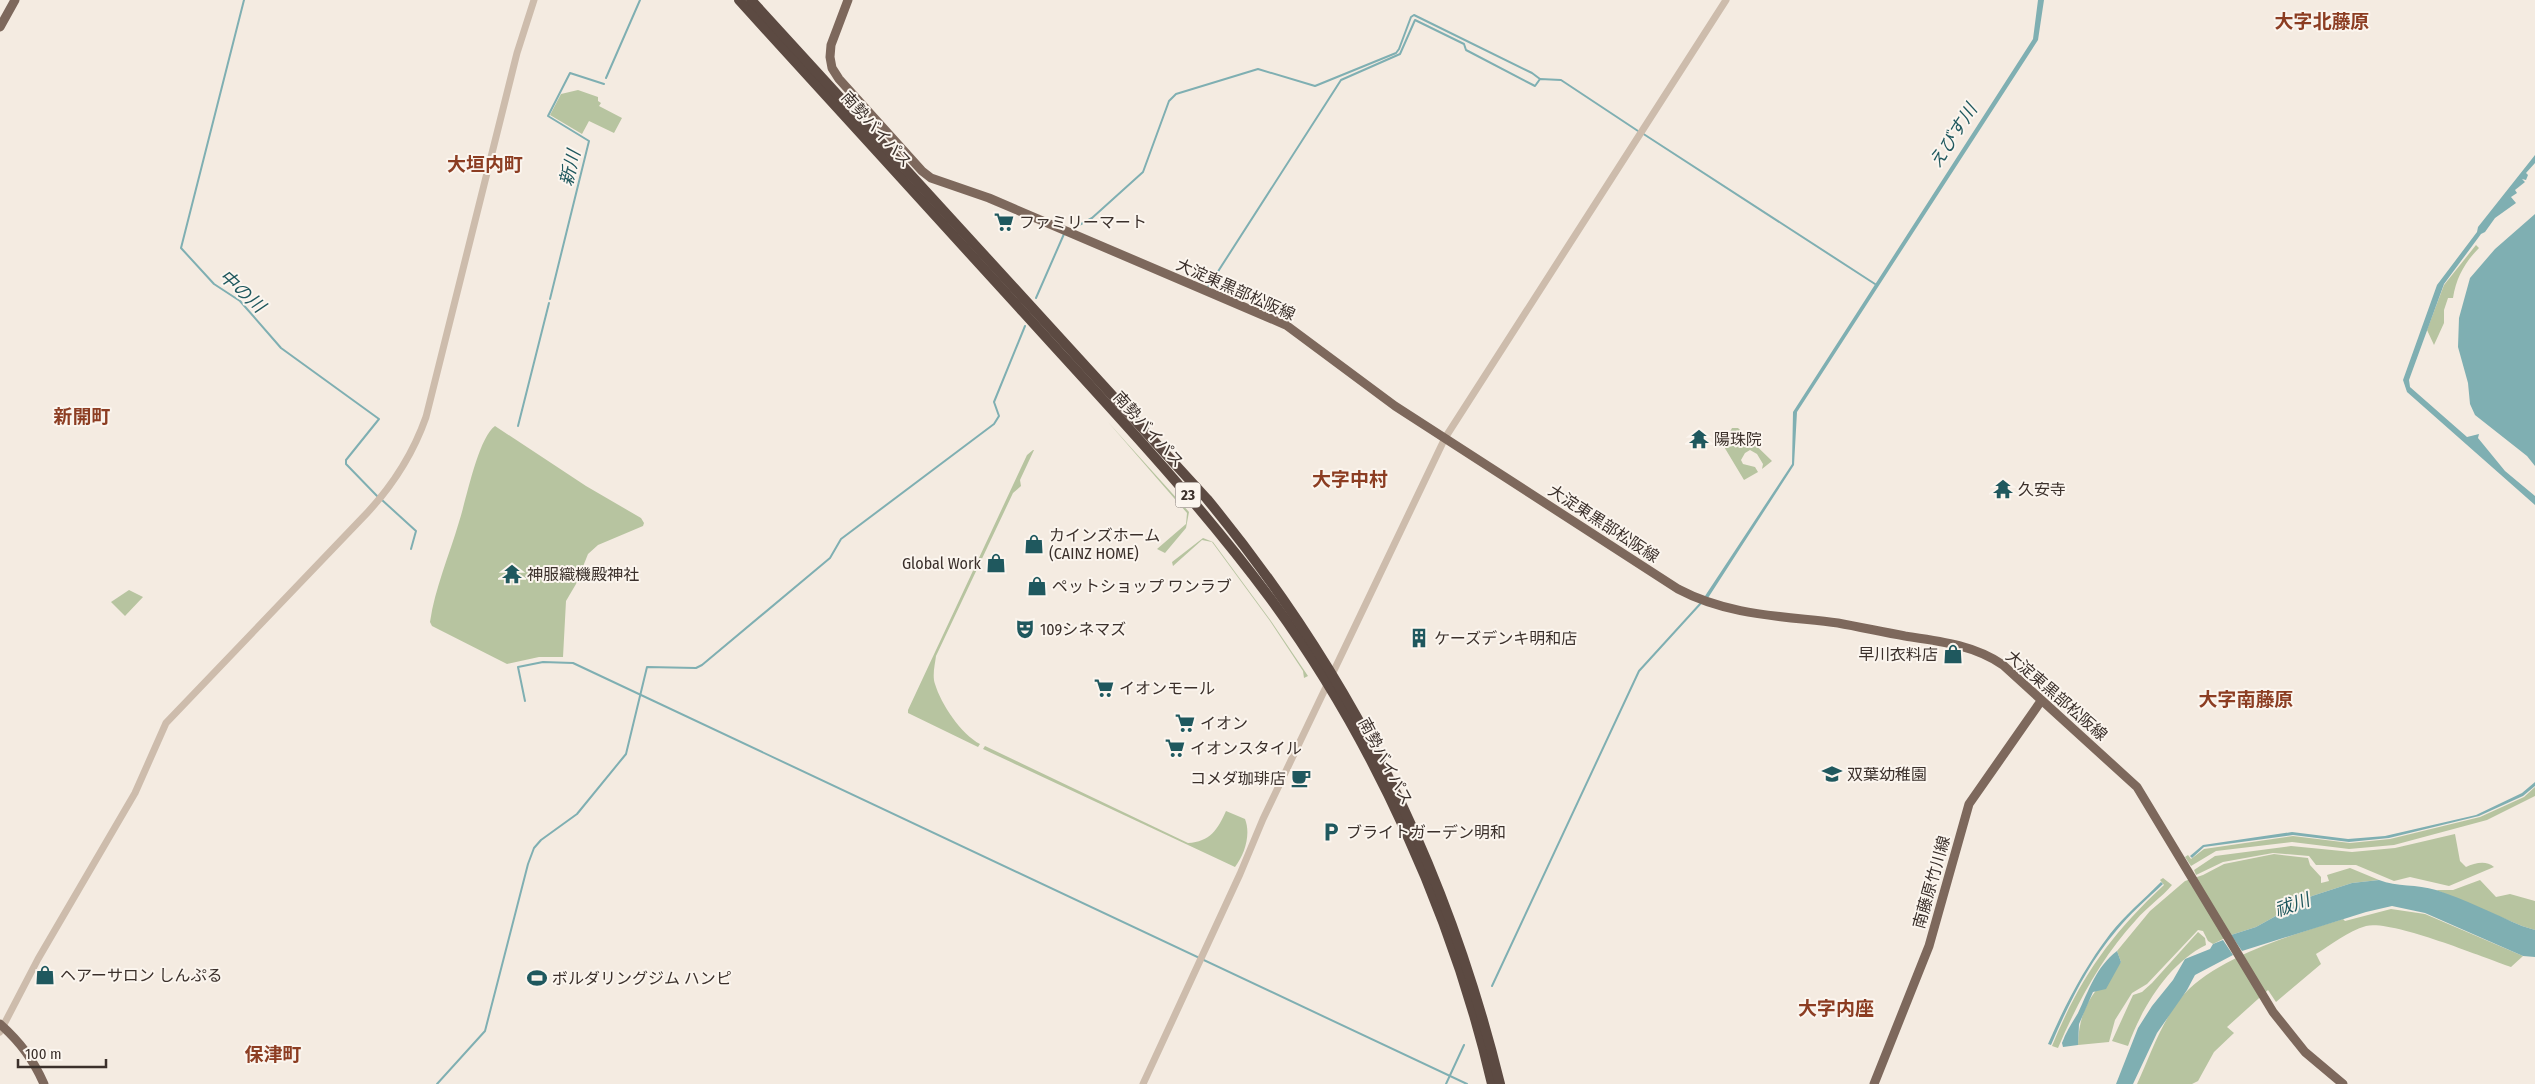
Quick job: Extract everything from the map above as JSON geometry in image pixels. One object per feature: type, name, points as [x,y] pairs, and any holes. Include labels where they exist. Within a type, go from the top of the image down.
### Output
[{"type":"highway","name":"南勢バイパス","points":[[739,0],[1201,510],[1276,606],[1327,686],[1370,762],[1420,865],[1465,987],[1492,1084]]},
{"type":"highway","name":"南勢バイパス","points":[[751,0],[1207,499],[1272,583],[1333,674],[1394,785],[1430,867],[1471,979],[1500,1084]]},
{"type":"main road","points":[[0,26],[15,0]]},
{"type":"main road","name":"大淀東黒部松阪線","points":[[848,0],[830,50],[834,74],[922,171],[932,178],[989,198],[1286,325],[1394,406],[1611,546],[1698,599],[1733,610],[1838,624],[1970,649],[1982,652],[2003,666],[2137,787],[2262,994],[2293,1039],[2343,1084]]},
{"type":"main road","name":"南藤原竹川線","points":[[1874,1084],[1929,946],[1969,804],[2041,701]]},
{"type":"main road","points":[[1,1028],[33,1060],[44,1084]]},
{"type":"street","points":[[1,1028],[38,959],[135,793],[166,723],[380,499],[406,463],[426,417],[516,53],[534,0]]},
{"type":"street","points":[[1143,1084],[1263,819],[1445,438],[1726,0]]},
{"type":"green space","points":[[578,90],[598,97],[598,101],[601,103],[599,106],[622,118],[614,133],[589,121],[582,134],[550,115],[561,94]]},
{"type":"green space","points":[[2476,245],[2479,248],[2469,259],[2462,271],[2456,284],[2453,298],[2448,298],[2444,310],[2444,323],[2434,345],[2427,330],[2444,285]]},
{"type":"green space","points":[[1108,422],[1189,512],[1186,528],[1165,553],[1157,549],[1186,524],[1187,513]]},
{"type":"green space","points":[[495,426],[586,486],[641,518],[644,523],[643,526],[598,545],[588,554],[576,584],[566,601],[563,657],[539,657],[507,664],[432,626],[430,622],[439,584],[473,471],[483,443]]},
{"type":"green space","points":[[1732,428],[1738,428],[1772,461],[1762,469],[1763,464],[1757,454],[1750,450],[1745,453],[1741,460],[1743,464],[1755,467],[1758,472],[1744,480],[1723,445]]},
{"type":"green space","points":[[1033,450],[1020,480],[1021,486],[1013,493],[936,656],[934,677],[938,692],[959,726],[980,744],[978,747],[908,713],[908,710],[1027,455]]},
{"type":"green space","points":[[1203,538],[1213,542],[1271,621],[1308,676],[1304,678],[1303,671],[1270,621],[1212,542],[1202,540],[1173,566],[1172,562]]},
{"type":"green space","points":[[129,590],[143,597],[125,616],[111,602]]},
{"type":"green space","points":[[985,746],[1188,843],[1208,837],[1216,829],[1226,811],[1245,819],[1247,837],[1242,856],[1235,867],[983,749]]},
{"type":"green space","points":[[2535,787],[2535,796],[2487,820],[2394,845],[2349,849],[2292,842],[2216,851],[2191,866],[2185,857],[2188,855],[2191,859],[2204,849],[2293,836],[2350,843],[2390,839],[2480,817],[2524,797]]},
{"type":"green space","points":[[2455,834],[2460,861],[2466,867],[2477,863],[2484,863],[2494,867],[2449,886],[2410,877],[2394,881],[2356,865],[2316,865],[2309,856],[2273,853],[2223,862],[2196,875],[2194,870],[2215,856],[2291,846],[2352,852],[2395,848]]},
{"type":"green space","points":[[2274,854],[2308,858],[2310,865],[2321,877],[2321,883],[2329,881],[2327,875],[2350,868],[2379,880],[2352,883],[2312,896],[2256,927],[2231,935],[2213,944],[2208,941],[2203,931],[2198,930],[2147,984],[2132,993],[2115,1020],[2109,1042],[2078,1045],[2081,1019],[2090,999],[2103,981],[2121,962],[2117,951],[2150,911],[2185,881],[2203,875],[2224,864]]},
{"type":"green space","points":[[2163,878],[2172,885],[2140,915],[2112,949],[2074,1013],[2058,1048],[2052,1046],[2074,999],[2098,959],[2128,922],[2164,885],[2160,880]]},
{"type":"green space","points":[[2480,880],[2496,897],[2510,894],[2535,901],[2535,930],[2436,890],[2453,890]]},
{"type":"green space","points":[[2391,909],[2425,914],[2523,956],[2511,967],[2396,928],[2366,926],[2359,928],[2316,954],[2321,964],[2276,1002],[2268,990],[2227,1027],[2234,1033],[2214,1052],[2198,1081],[2192,1084],[2137,1084],[2161,1029],[2173,1008],[2194,984],[2212,971],[2256,949],[2302,932],[2343,919],[2345,921]]},
{"type":"green space","points":[[2198,932],[2205,938],[2206,945],[2180,963],[2158,988],[2141,1016],[2128,1046],[2112,1041],[2133,995],[2142,992],[2152,983]]},
{"type":"water","points":[[2038,0],[2044,0],[2038,40],[1797,412],[1794,465],[1708,598],[1705,596],[1792,464],[1793,412],[2033,39]]},
{"type":"water","points":[[2535,155],[2535,163],[2526,173],[2528,175],[2526,180],[2522,179],[2525,182],[2515,190],[2517,193],[2511,197],[2516,203],[2495,218],[2444,284],[2409,380],[2410,387],[2467,437],[2479,434],[2478,438],[2505,471],[2535,496],[2535,505],[2407,392],[2403,380],[2437,285],[2477,232],[2478,227]]},
{"type":"water","points":[[2535,214],[2535,466],[2527,456],[2475,415],[2470,404],[2468,383],[2458,347],[2459,318],[2470,278],[2495,249]]},
{"type":"water","points":[[2535,782],[2535,786],[2523,796],[2479,816],[2389,838],[2349,842],[2293,835],[2204,847],[2192,858],[2190,856],[2203,845],[2292,832],[2348,839],[2385,836],[2476,815],[2522,793]]},
{"type":"water","points":[[2379,880],[2393,884],[2436,890],[2535,930],[2535,957],[2523,956],[2425,913],[2392,906],[2366,912],[2242,951],[2231,935],[2256,927],[2312,896],[2352,883]]},
{"type":"water","points":[[2161,882],[2163,884],[2121,925],[2096,957],[2064,1015],[2051,1045],[2048,1044],[2076,987],[2110,934]]},
{"type":"water","points":[[2223,940],[2233,955],[2195,975],[2187,990],[2157,1033],[2133,1084],[2116,1084],[2138,1028],[2152,1006],[2173,980],[2185,959],[2210,949],[2213,944]]},
{"type":"water","points":[[2117,951],[2121,962],[2106,989],[2093,992],[2079,1024],[2078,1045],[2063,1047],[2062,1043],[2065,1035],[2094,979],[2104,964]]},
{"type":"waterway","name":"中の川","points":[[244,0],[181,248],[214,284],[240,301],[281,348],[379,419],[346,460],[346,464],[378,497]]},
{"type":"waterway","name":"新川","points":[[606,78],[640,0]]},
{"type":"waterway","points":[[1070,230],[1092,218],[1143,172],[1169,101],[1176,94],[1258,69],[1315,86],[1396,53],[1411,17],[1414,15],[1532,73],[1540,79]]},
{"type":"waterway","points":[[1208,287],[1341,80],[1400,54],[1415,20],[1464,44],[1466,50],[1535,86],[1540,79],[1561,80],[1638,131]]},
{"type":"waterway","name":"新川","points":[[550,299],[589,141],[548,116],[570,73],[604,84]]},
{"type":"waterway","points":[[1642,133],[1875,284]]},
{"type":"waterway","points":[[1036,298],[1064,234]]},
{"type":"waterway","name":"新川","points":[[518,426],[549,303]]},
{"type":"waterway","points":[[437,1084],[485,1031],[528,864],[534,848],[541,840],[577,814],[626,754],[647,667],[696,668],[702,665],[830,558],[841,539],[994,424],[999,416],[994,402],[1025,326]]},
{"type":"waterway","name":"中の川","points":[[382,500],[416,531],[411,549]]},
{"type":"waterway","points":[[1492,986],[1639,671],[1701,603]]},
{"type":"waterway","points":[[525,701],[518,667],[543,662],[573,663],[1467,1084]]},
{"type":"waterway","points":[[1446,1084],[1464,1045]]},
{"type":"place","name":"ファミリーマート","points":[[1004,222]]},
{"type":"place","name":"陽珠院","points":[[1699,439]]},
{"type":"place","name":"久安寺","points":[[2003,489]]},
{"type":"place","name":"カインズホーム (CAINZ HOME)","points":[[1034,544]]},
{"type":"place","name":"Global Work","points":[[996,563]]},
{"type":"place","name":"神服織機殿神社","points":[[512,574]]},
{"type":"place","name":"ペットショップ ワンラブ","points":[[1037,586]]},
{"type":"place","name":"109シネマズ","points":[[1025,629]]},
{"type":"place","name":"ケーズデンキ明和店","points":[[1419,638]]},
{"type":"place","name":"早川衣料店","points":[[1953,654]]},
{"type":"place","name":"イオンモール","points":[[1104,688]]},
{"type":"place","name":"イオン","points":[[1185,723]]},
{"type":"place","name":"イオンスタイル","points":[[1175,748]]},
{"type":"place","name":"双葉幼稚園","points":[[1832,774]]},
{"type":"place","name":"コメダ珈琲店","points":[[1301,778]]},
{"type":"place","name":"ブライトガーデン明和","points":[[1331,832]]},
{"type":"place","name":"ヘアーサロン しんぷる","points":[[45,975]]},
{"type":"place","name":"ボルダリングジム ハンピ","points":[[537,978]]},
{"type":"district","name":"大字北藤原","points":[[2322,21]]},
{"type":"district","name":"大垣内町","points":[[485,164]]},
{"type":"district","name":"新開町","points":[[82,416]]},
{"type":"district","name":"大字中村","points":[[1350,479]]},
{"type":"district","name":"大字南藤原","points":[[2246,699]]},
{"type":"district","name":"大字内座","points":[[1836,1008]]},
{"type":"district","name":"保津町","points":[[273,1054]]},
{"type":"water label","name":"えびす川","points":[[1953,136]]},
{"type":"water label","name":"祓川","points":[[2292,905]]}]
